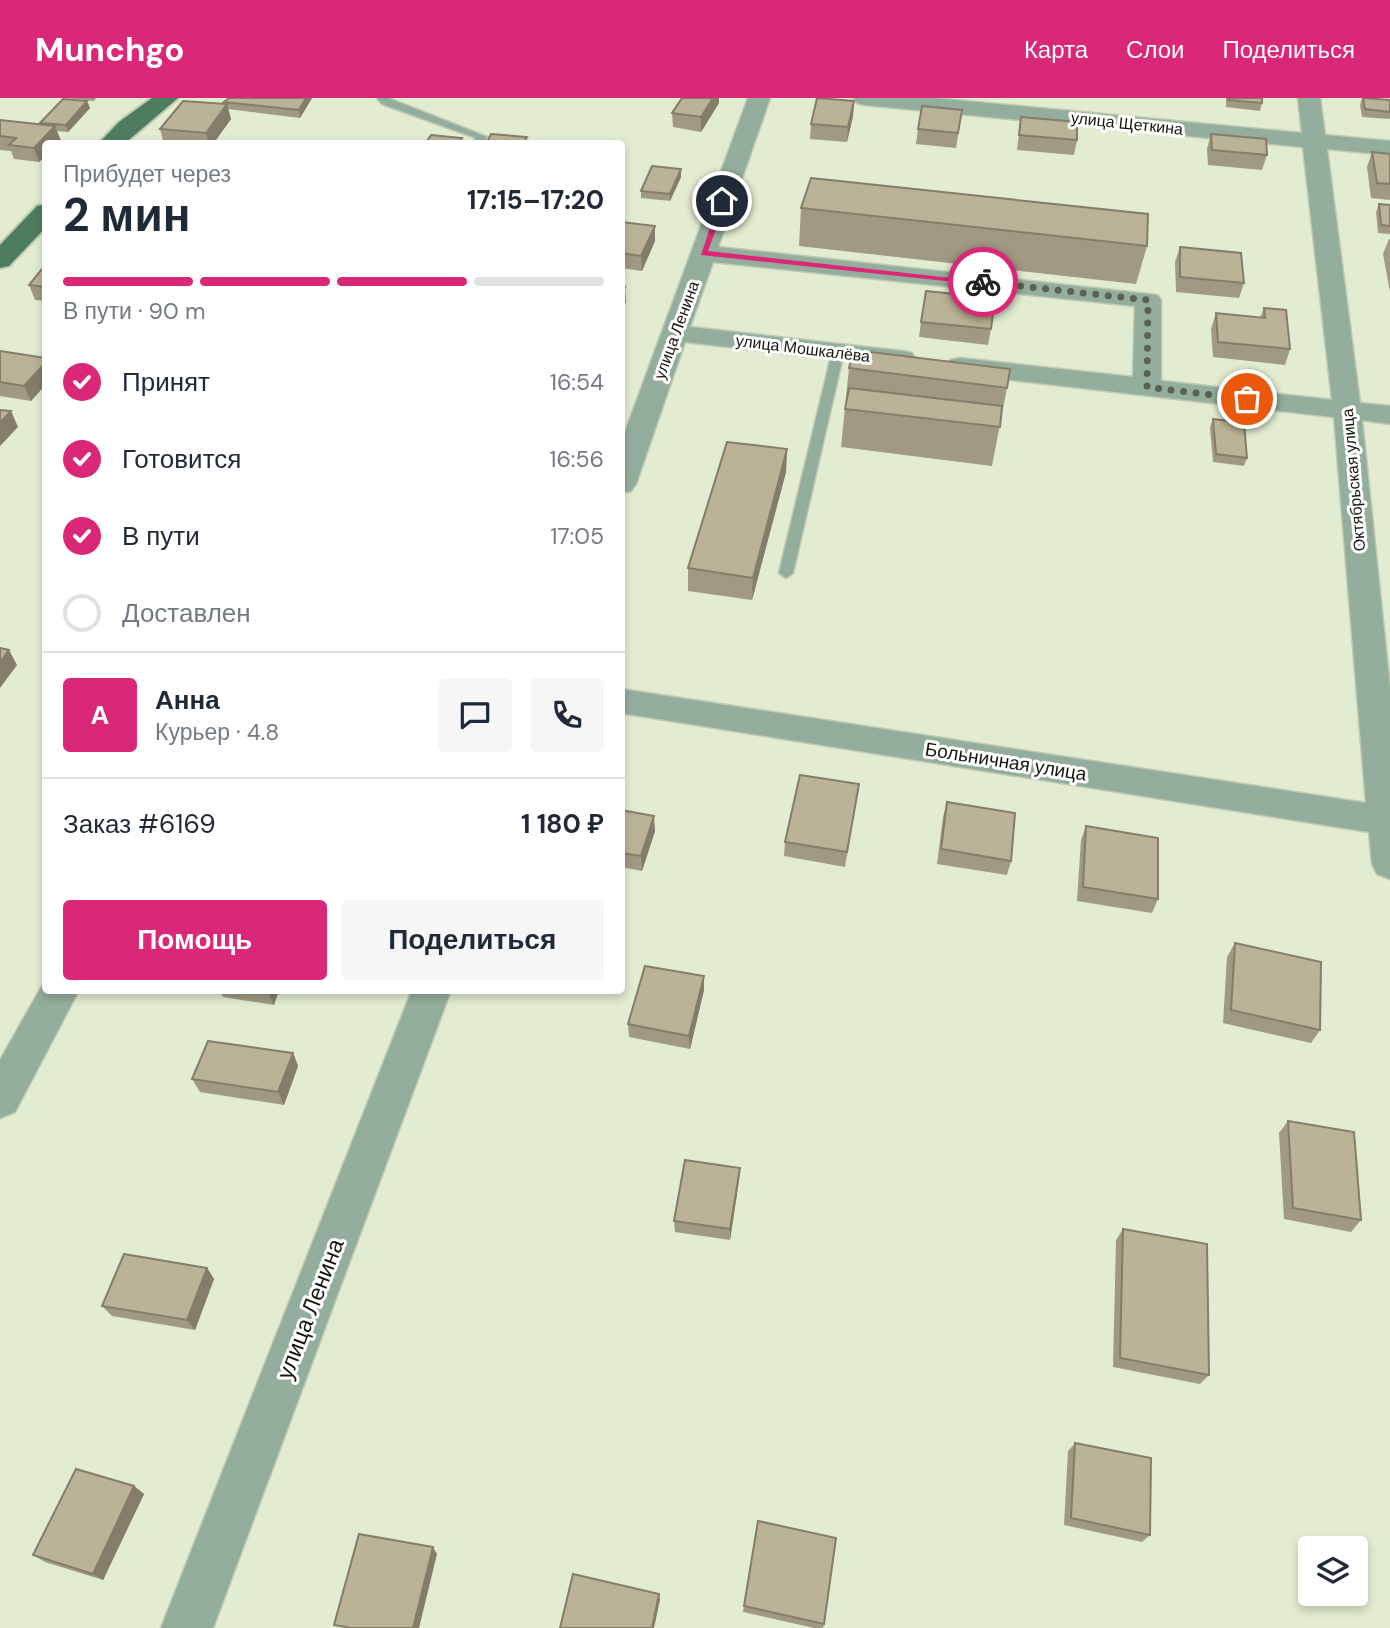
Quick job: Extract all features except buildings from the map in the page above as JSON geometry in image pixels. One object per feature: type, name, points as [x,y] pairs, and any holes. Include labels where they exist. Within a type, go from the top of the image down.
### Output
[{"type":"main road","points":[[114,140],[127,127],[167,98]]},
{"type":"main road","points":[[0,260],[42,215]]},
{"type":"street","name":"улица Ленина","points":[[625,473],[759,98]]},
{"type":"street","name":"улица Щеткина","points":[[865,98],[1390,148]]},
{"type":"street","name":"Октябрьская улица","points":[[1309,98],[1347,410],[1390,864]]},
{"type":"street","points":[[704,253],[1148,300],[1147,387]]},
{"type":"street","name":"улица Мошкалёва","points":[[675,333],[1390,415]]},
{"type":"street","name":"Больничная улица","points":[[625,702],[1387,821]]},
{"type":"street","points":[[0,1099],[58,994]]},
{"type":"street","name":"улица Ленина","points":[[187,1628],[430,994]]},
{"type":"lane","points":[[382,98],[386,102],[482,136],[480,140]]},
{"type":"lane","points":[[786,573],[830,414],[838,352]]},
{"type":"way so far","points":[[983,282],[1148,300],[1147,387],[1247,399]]},
{"type":"route","points":[[722,201],[704,253],[983,282]]}]
